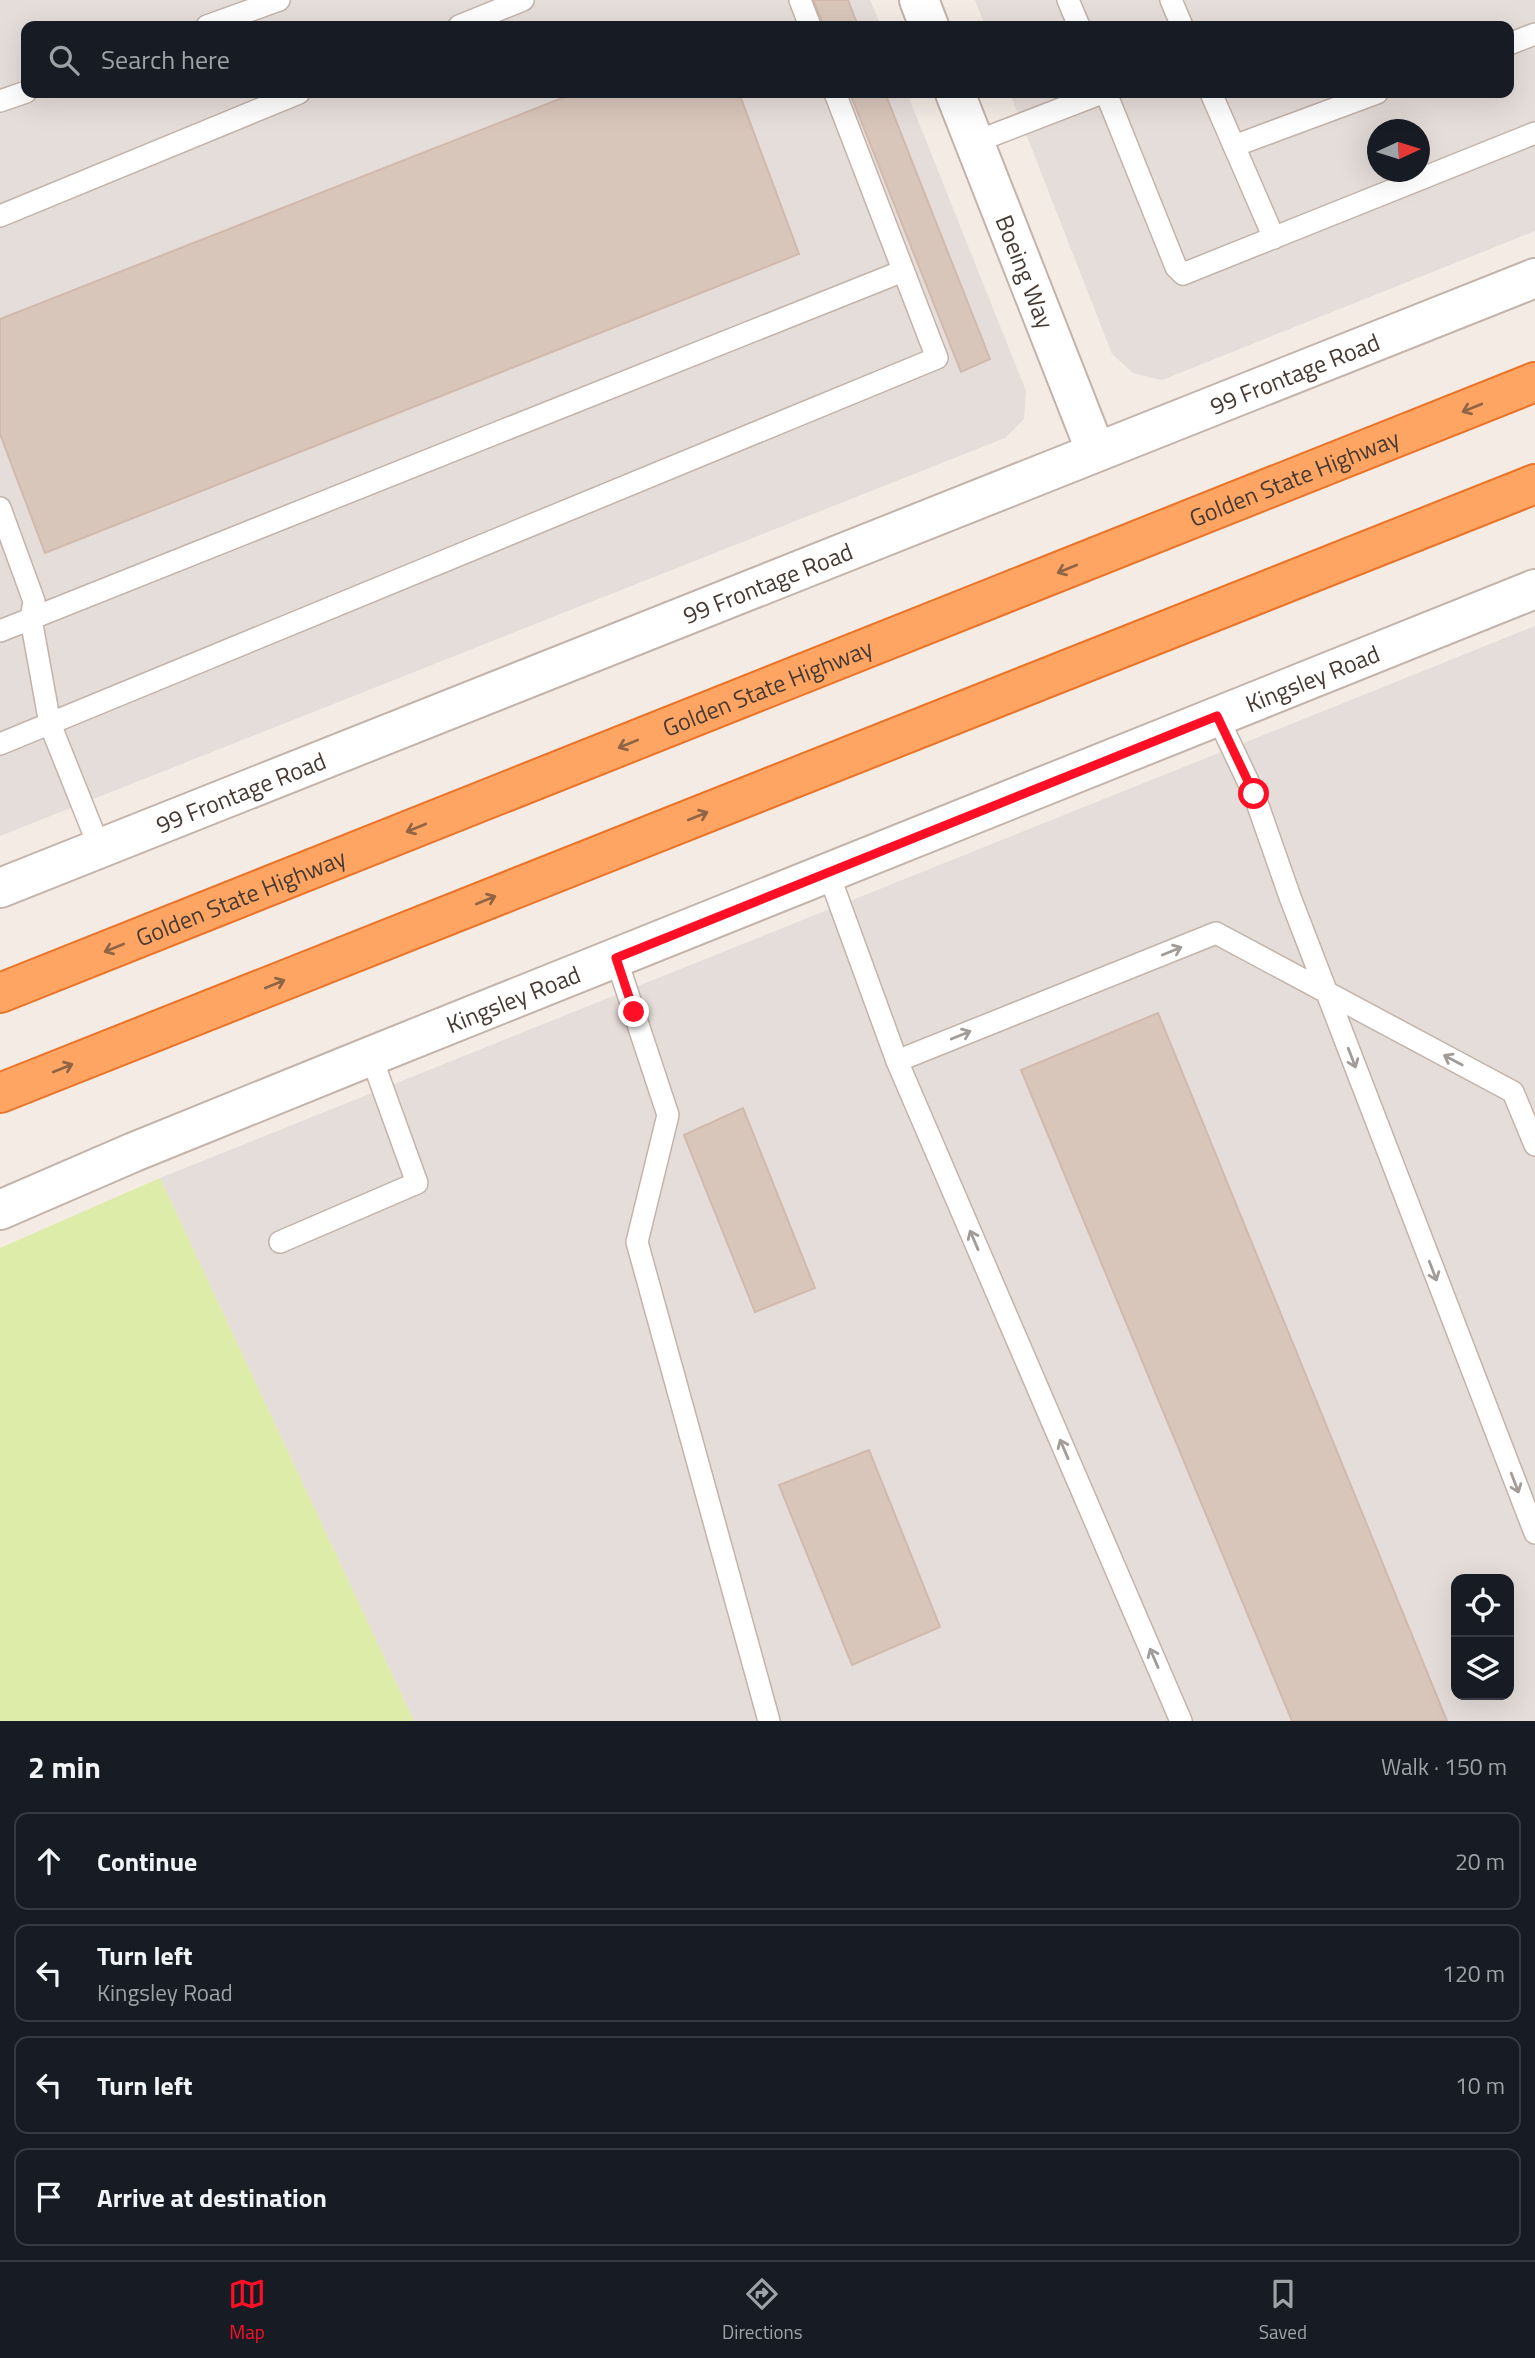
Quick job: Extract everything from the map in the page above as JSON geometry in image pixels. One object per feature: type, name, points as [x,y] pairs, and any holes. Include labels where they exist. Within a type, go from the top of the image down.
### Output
[{"type":"highway","name":"Golden State Highway","points":[[0,993],[1535,382]]},
{"type":"highway","points":[[0,1093],[1535,484]]},
{"type":"street","points":[[919,0],[927,21]]},
{"type":"street","name":"Boeing Way","points":[[957,98],[1097,452]]},
{"type":"street","name":"99 Frontage Road","points":[[0,888],[1535,278]]},
{"type":"street","name":"Kingsley Road","points":[[0,1210],[134,1152],[371,1056],[1535,589]]},
{"type":"lane","points":[[221,21],[279,0]]},
{"type":"lane","points":[[471,21],[523,0]]},
{"type":"lane","points":[[800,0],[808,21]]},
{"type":"lane","points":[[1068,0],[1077,21]]},
{"type":"lane","points":[[1171,0],[1180,21]]},
{"type":"lane","points":[[1514,42],[1535,34]]},
{"type":"lane","points":[[0,102],[21,94]]},
{"type":"lane","points":[[0,216],[287,98]]},
{"type":"lane","points":[[0,744],[937,358],[837,98]]},
{"type":"lane","points":[[975,142],[1091,98]]},
{"type":"lane","points":[[1106,98],[1176,267],[1183,274],[1535,133]]},
{"type":"lane","points":[[1213,98],[1274,238]]},
{"type":"lane","points":[[1234,146],[1364,98]]},
{"type":"lane","points":[[0,631],[903,271]]},
{"type":"lane","points":[[0,508],[34,601],[31,619],[50,724],[100,849]]},
{"type":"lane","points":[[1217,716],[1254,794],[1290,897],[1535,1533]]},
{"type":"lane","points":[[828,872],[897,1061],[1181,1721]]},
{"type":"lane","points":[[897,1061],[1216,933],[1513,1092],[1535,1144]]},
{"type":"lane","points":[[616,958],[668,1115],[637,1242],[769,1721]]},
{"type":"lane","points":[[280,1242],[417,1183],[371,1056]]},
{"type":"shaded area","points":[[0,0],[870,0],[879,21],[21,21],[21,98],[909,98],[1026,391],[1024,419],[1005,438],[0,836]]},
{"type":"shaded area","points":[[975,0],[1535,0],[1535,231],[1162,380],[1133,373],[1112,354],[1012,98],[1514,98],[1514,21],[983,21]]},
{"type":"shaded area","points":[[1535,626],[1535,1721],[414,1721],[160,1178]]},
{"type":"green space","points":[[160,1178],[414,1721],[0,1721],[0,1248]]},
{"type":"building","points":[[813,0],[848,0],[856,21],[822,21]]},
{"type":"building","points":[[562,98],[741,98],[799,254],[45,553],[0,434],[0,319]]},
{"type":"building","points":[[852,98],[887,98],[990,359],[961,372]]},
{"type":"building","points":[[1158,1013],[1447,1721],[1292,1721],[1021,1070]]},
{"type":"building","points":[[743,1108],[815,1288],[755,1312],[684,1135]]},
{"type":"building","points":[[869,1450],[940,1627],[852,1665],[779,1485]]},
{"type":"route","points":[[634,1012],[616,958],[1217,716],[1254,794]]}]
